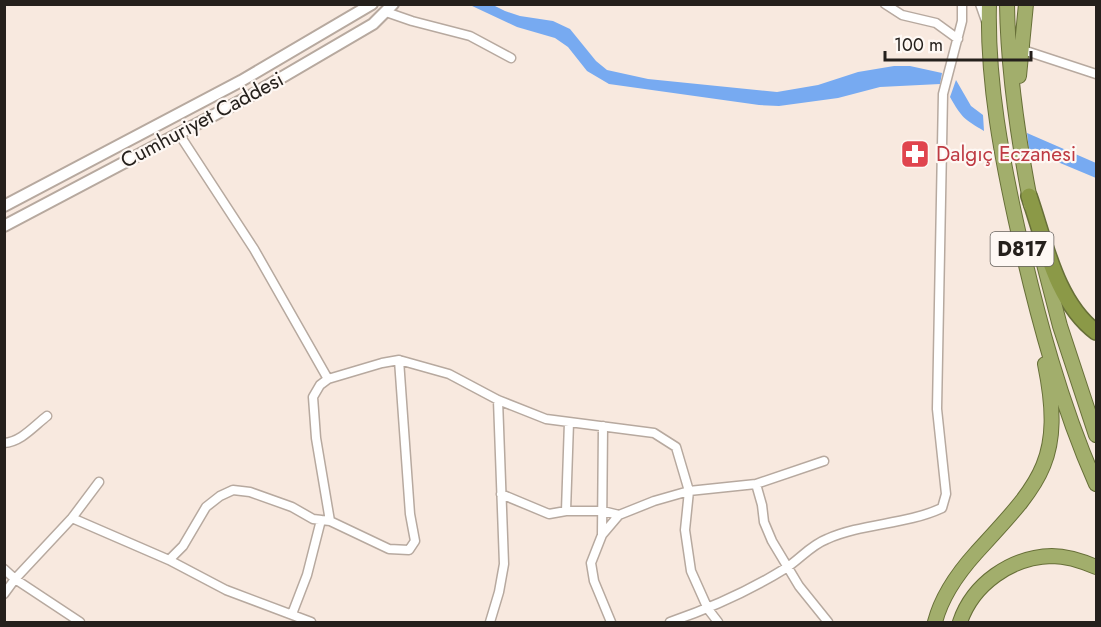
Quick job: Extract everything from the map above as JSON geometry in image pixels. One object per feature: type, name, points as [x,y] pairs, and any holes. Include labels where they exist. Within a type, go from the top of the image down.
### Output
[{"type":"highway","name":"D817","points":[[989,4],[993,93],[1006,178],[1042,327],[1063,395],[1096,484]]},
{"type":"highway","name":"D817","points":[[1007,4],[1019,143],[1042,261],[1060,326],[1096,435]]},
{"type":"highway","points":[[1014,98],[1018,85],[1026,4]]},
{"type":"highway","points":[[1029,196],[1066,298],[1086,324],[1096,332]]},
{"type":"highway","points":[[935,622],[946,591],[964,566],[1019,506],[1039,478],[1049,452],[1053,427],[1051,392],[1025,261]]},
{"type":"highway","points":[[960,622],[977,591],[996,574],[1025,560],[1052,556],[1078,559],[1096,567]]},
{"type":"street","points":[[4,206],[241,81],[372,4]]},
{"type":"street","points":[[885,4],[902,15],[936,23],[958,39]]},
{"type":"street","points":[[670,622],[708,609],[745,591],[788,566],[817,543],[838,534],[927,515],[942,508],[946,494],[937,409],[943,93],[958,39],[963,4]]},
{"type":"street","points":[[980,4],[989,29]]},
{"type":"street","points":[[390,8],[412,21],[470,36],[511,58]]},
{"type":"street","name":"Cumhuriyet Caddesi","points":[[4,226],[250,96],[374,24],[390,8]]},
{"type":"street","points":[[1020,49],[1096,75]]},
{"type":"street","points":[[179,134],[254,249],[328,379]]},
{"type":"street","points":[[169,560],[183,546],[206,507],[232,490],[250,492],[292,507],[314,519],[325,520],[388,549],[409,550],[415,541],[410,514],[399,360]]},
{"type":"street","points":[[292,614],[325,520],[313,398],[320,385],[328,379],[399,360],[449,374],[498,400],[546,419],[654,433],[676,447],[689,491],[685,530],[691,571],[708,609],[718,622]]},
{"type":"street","points":[[490,622],[500,592],[504,564],[498,400]]},
{"type":"street","points":[[4,443],[22,437],[47,416]]},
{"type":"street","points":[[566,511],[569,422]]},
{"type":"street","points":[[602,535],[603,426]]},
{"type":"street","points":[[611,622],[594,582],[591,563],[602,535],[619,515],[654,501],[689,491],[756,484],[824,461]]},
{"type":"street","points":[[4,594],[15,579],[72,518],[99,482]]},
{"type":"street","points":[[756,484],[764,522],[772,541],[799,586],[828,622]]},
{"type":"street","points":[[501,494],[549,514],[566,511],[603,511],[619,515]]},
{"type":"street","points":[[72,518],[169,560],[226,590],[311,622]]},
{"type":"street","points":[[4,570],[80,622]]},
{"type":"street","points":[[493,613],[496,622]]},
{"type":"water","points":[[470,5],[493,5],[520,16],[553,21],[570,29],[596,61],[607,70],[648,79],[777,92],[818,85],[858,72],[894,66],[910,66],[942,73],[940,84],[880,87],[838,98],[779,106],[609,84],[587,71],[568,47],[555,38],[517,27]]},
{"type":"water","points":[[956,80],[971,106],[983,115],[984,131],[964,117],[950,97]]},
{"type":"water","points":[[1027,133],[1096,163],[1096,178],[1029,150]]},
{"type":"place","name":"Dalgıç Eczanesi","points":[[915,154]]}]
